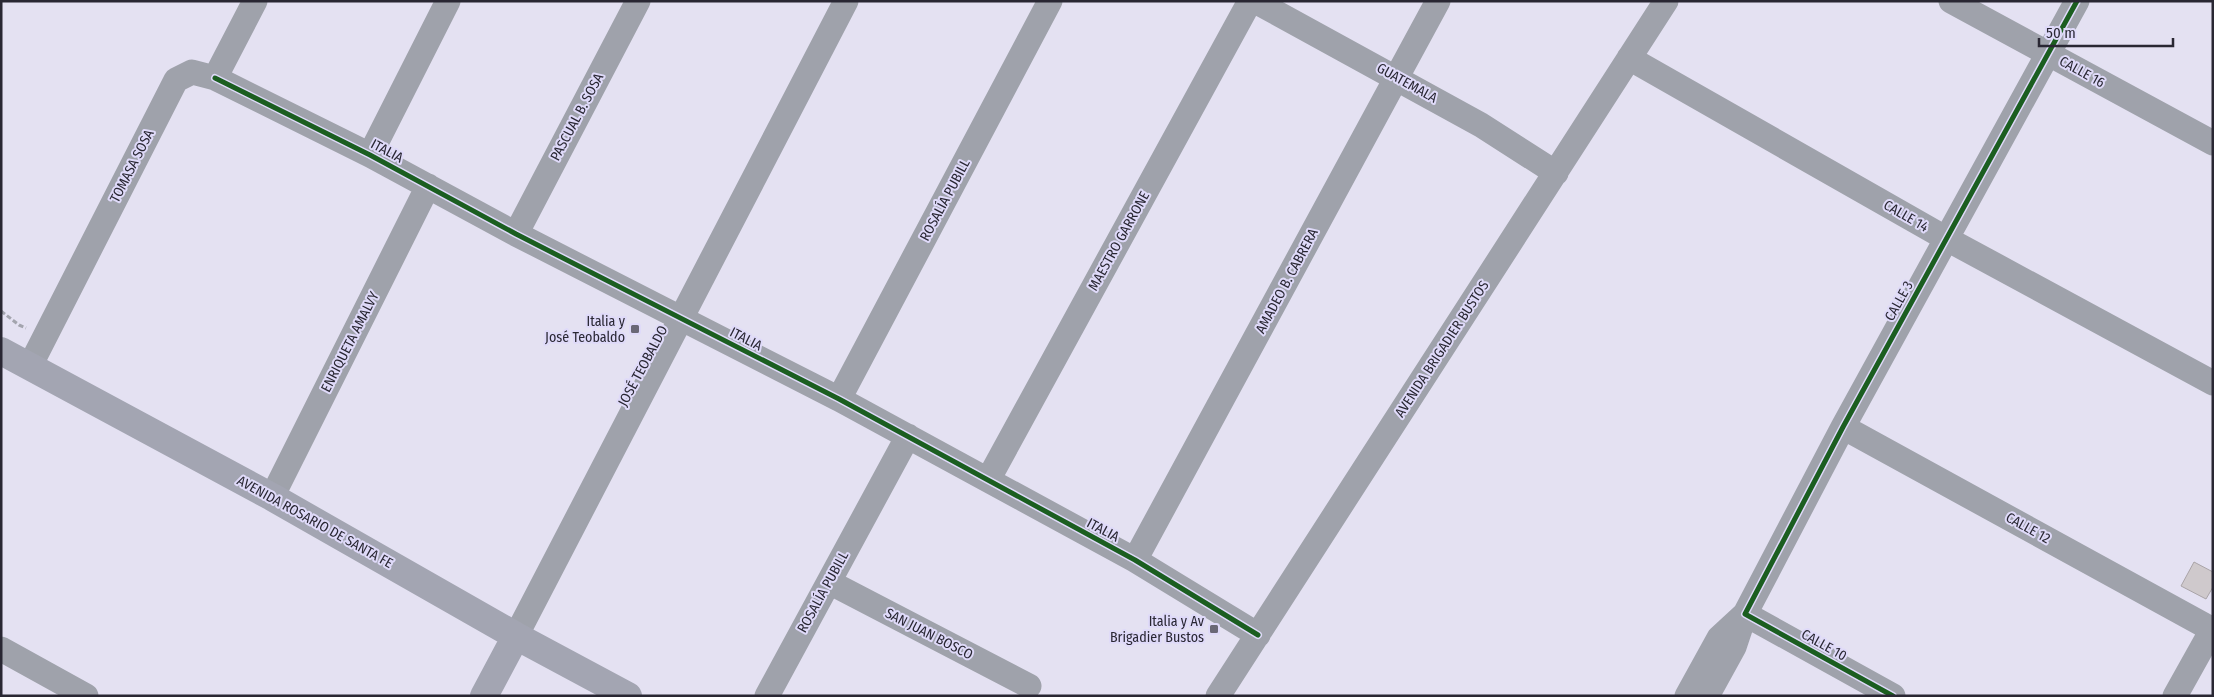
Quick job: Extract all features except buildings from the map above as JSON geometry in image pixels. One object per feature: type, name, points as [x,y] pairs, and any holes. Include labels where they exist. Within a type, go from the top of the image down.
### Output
[{"type":"main road","name":"AVENIDA ROSARIO DE SANTA FE","points":[[1,350],[272,497],[516,636],[628,696]]},
{"type":"main road","points":[[484,696],[516,636]]},
{"type":"street","points":[[215,78],[255,1]]},
{"type":"street","points":[[370,155],[448,1]]},
{"type":"street","name":"PASCUAL B. SOSA","points":[[516,234],[638,1]]},
{"type":"street","name":"JOSÉ TEOBALDO","points":[[516,636],[846,1]]},
{"type":"street","name":"ROSALÍA PUBILL","points":[[839,399],[1050,1]]},
{"type":"street","name":"MAESTRO GARRONE","points":[[988,480],[1250,1]]},
{"type":"street","name":"GUATEMALA","points":[[1255,1],[1397,77],[1481,125],[1556,172]]},
{"type":"street","name":"AMADEO B. CABRERA","points":[[1135,560],[1438,1]]},
{"type":"street","name":"AVENIDA BRIGADIER BUSTOS","points":[[1218,696],[1666,1]]},
{"type":"street","name":"CALLE 16","points":[[1951,1],[2213,144]]},
{"type":"street","name":"CALLE 3","points":[[1706,696],[1734,647],[1745,614],[1843,427],[2077,1]]},
{"type":"street","name":"CALLE 14","points":[[1629,58],[1947,239],[2213,383]]},
{"type":"street","name":"TOMASA SOSA","points":[[30,366],[176,80],[192,72],[215,78]]},
{"type":"street","name":"ITALIA","points":[[215,78],[370,155],[516,234],[839,399],[1135,560],[1258,635]]},
{"type":"street","name":"ENRIQUETA AMALVY","points":[[272,497],[428,186]]},
{"type":"street","name":"CALLE 12","points":[[1843,427],[2212,629]]},
{"type":"street","name":"ROSALÍA PUBILL","points":[[767,696],[908,436]]},
{"type":"street","name":"SAN JUAN BOSCO","points":[[829,582],[1029,686]]},
{"type":"street","name":"CALLE 3","points":[[1687,696],[1719,638],[1745,614]]},
{"type":"street","name":"CALLE 10","points":[[1745,614],[1893,696]]},
{"type":"street","points":[[2175,696],[2212,629]]},
{"type":"street","points":[[1,649],[86,696]]},
{"type":"path","points":[[1,311],[19,325],[46,335]]},
{"type":"cycle path","points":[[1893,696],[1745,614],[1843,427],[2077,1]]},
{"type":"cycle path","points":[[215,78],[370,155],[516,234],[839,399],[1135,560],[1258,635]]},
{"type":"place","name":"Italia y José Teobaldo","points":[[635,329]]},
{"type":"place","name":"Italia y Av Brigadier Bustos","points":[[1214,629]]}]
